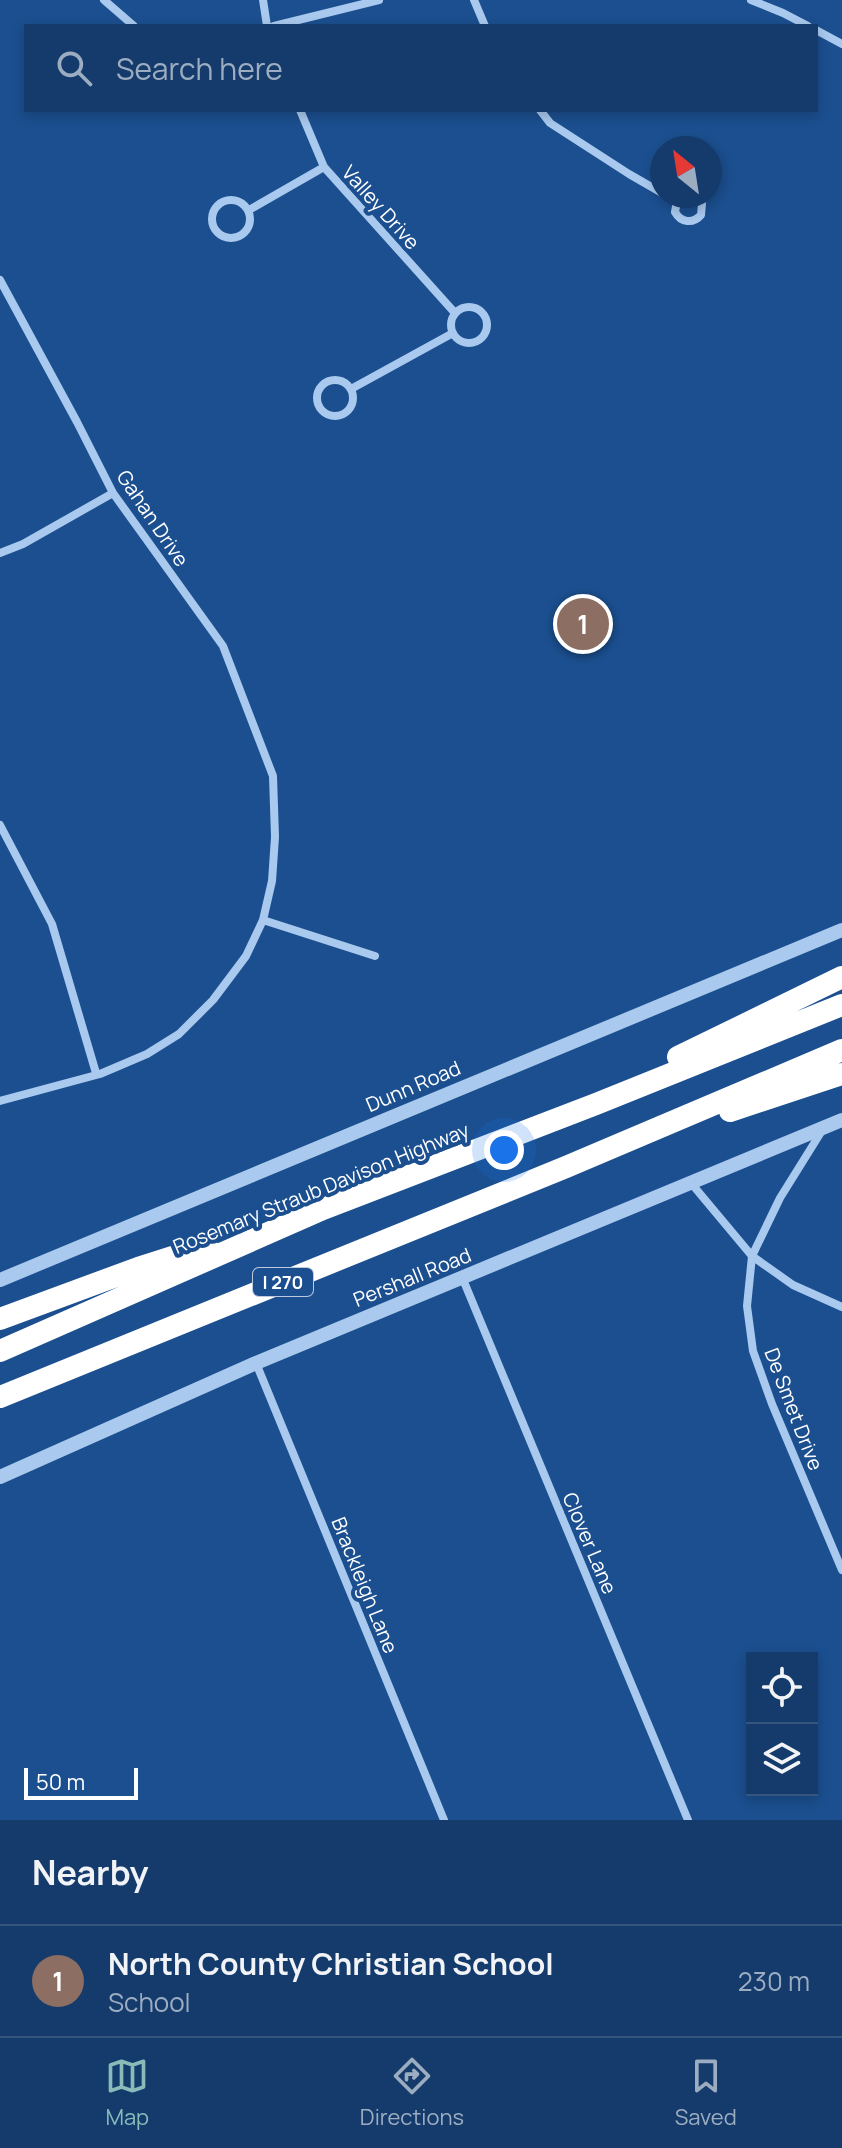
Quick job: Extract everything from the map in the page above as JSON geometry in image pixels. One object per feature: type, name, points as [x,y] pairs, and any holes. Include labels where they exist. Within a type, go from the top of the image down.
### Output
[{"type":"highway","points":[[596,1104],[627,1082],[842,977]]},
{"type":"highway","name":"Rosemary Straub Davison Highway","points":[[0,1351],[323,1209],[842,1005]]},
{"type":"highway","name":"I 270","points":[[0,1397],[566,1167],[842,1050]]},
{"type":"highway","points":[[566,1167],[842,1074]]},
{"type":"highway","points":[[0,1319],[138,1268],[323,1209]]},
{"type":"street","points":[[104,0],[132,24]]},
{"type":"street","points":[[263,0],[267,24]]},
{"type":"street","points":[[282,24],[379,0]]},
{"type":"street","points":[[474,0],[484,24]]},
{"type":"street","points":[[751,0],[804,24]]},
{"type":"street","points":[[818,31],[842,44]]},
{"type":"street","name":"Valley Drive","points":[[301,112],[324,167],[455,313]]},
{"type":"street","points":[[542,112],[550,123],[650,186]]},
{"type":"street","points":[[249,210],[324,167]]},
{"type":"street","points":[[237,200],[249,210],[250,225],[240,236],[225,237],[214,227],[213,213],[223,201],[237,200]]},
{"type":"street","points":[[677,208],[678,217],[693,221],[701,215],[702,208]]},
{"type":"street","name":"Gahan Drive","points":[[0,280],[113,493],[223,646],[273,776],[275,837],[272,881],[263,920],[246,956],[213,1000],[179,1034],[147,1054],[100,1074],[0,1101]]},
{"type":"street","points":[[468,307],[475,308],[485,317],[487,324],[483,336],[470,343],[457,339],[453,333],[451,327],[455,313],[468,307]]},
{"type":"street","points":[[351,389],[453,333]]},
{"type":"street","points":[[340,380],[351,389],[353,403],[344,415],[330,416],[319,407],[317,393],[326,382],[340,380]]},
{"type":"street","points":[[0,553],[23,544],[113,493]]},
{"type":"street","points":[[0,825],[52,924],[96,1073]]},
{"type":"street","points":[[263,920],[375,956]]},
{"type":"street","name":"Dunn Road","points":[[0,1280],[842,930]]},
{"type":"street","name":"Pershall Road","points":[[0,1477],[256,1363],[842,1120]]},
{"type":"street","name":"De Smet Drive","points":[[824,1128],[780,1198],[752,1256],[747,1306],[753,1351],[772,1404],[842,1570]]},
{"type":"street","points":[[691,1183],[752,1256],[793,1285],[842,1307]]},
{"type":"street","name":"Clover Lane","points":[[462,1277],[688,1820]]},
{"type":"street","name":"Brackleigh Lane","points":[[256,1363],[444,1820]]},
{"type":"place","name":"North County Christian School","points":[[583,624]]}]
